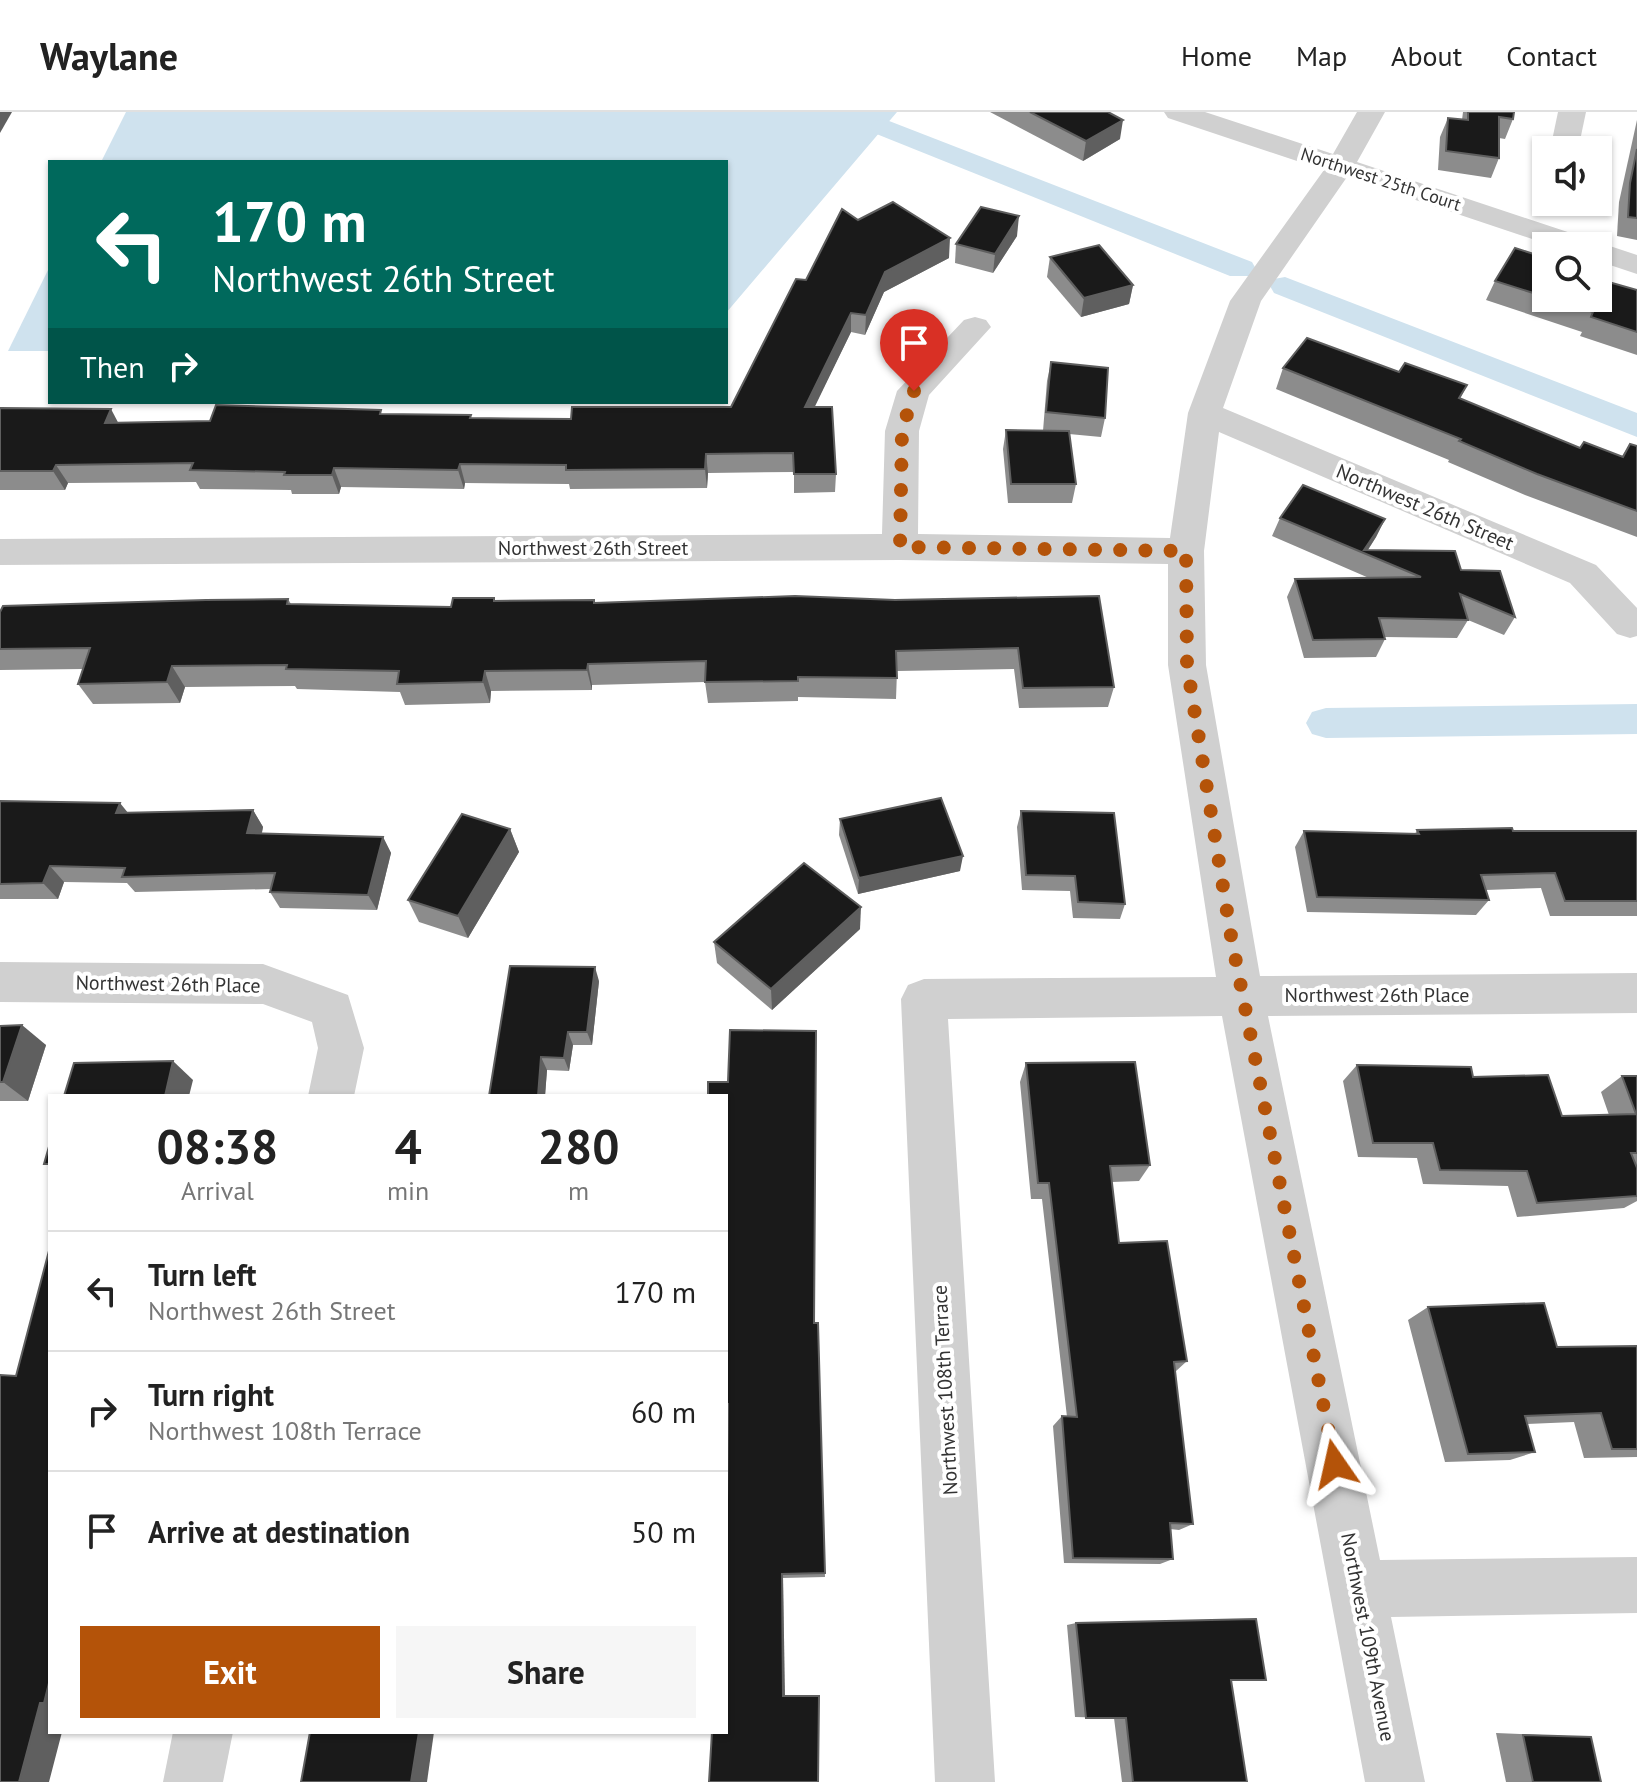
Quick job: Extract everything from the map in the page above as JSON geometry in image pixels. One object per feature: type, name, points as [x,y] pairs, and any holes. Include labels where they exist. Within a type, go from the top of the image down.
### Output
[{"type":"street","name":"Northwest 25th Court","points":[[1178,112],[1341,166],[1537,217],[1561,232]]},
{"type":"street","name":"Northwest 109th Avenue","points":[[1371,112],[1341,166],[1246,301],[1205,413],[1186,551],[1187,665],[1241,996],[1360,1589],[1395,1782]]},
{"type":"street","points":[[1567,136],[1572,112]]},
{"type":"street","points":[[1612,256],[1637,265]]},
{"type":"street","points":[[900,547],[902,431],[914,391],[975,327]]},
{"type":"street","name":"Northwest 26th Street","points":[[1205,413],[1583,574],[1630,624]]},
{"type":"street","name":"Northwest 26th Street","points":[[0,552],[900,547],[1186,551]]},
{"type":"street","name":"Northwest 26th Place","points":[[0,982],[263,984],[332,1009],[341,1048],[331,1094]]},
{"type":"street","name":"Northwest 26th Place","points":[[924,999],[1637,993]]},
{"type":"street","name":"Northwest 108th Terrace","points":[[924,999],[965,1782]]},
{"type":"street","points":[[1360,1589],[1637,1585]]},
{"type":"street","points":[[193,1782],[203,1734]]},
{"type":"water","points":[[126,112],[897,112],[728,311],[728,160],[102,160]]},
{"type":"water","points":[[48,270],[48,351],[8,351]]},
{"type":"building","points":[[1030,112],[1108,112],[1123,120],[1086,141]]},
{"type":"building","points":[[1468,112],[1514,112],[1513,119],[1499,117],[1499,158],[1446,151],[1448,118],[1468,120]]},
{"type":"building","points":[[1637,149],[1637,218],[1628,217],[1630,183]]},
{"type":"building","points":[[893,202],[950,238],[885,272],[866,315],[851,313],[805,407],[832,407],[836,474],[794,474],[793,453],[706,454],[705,469],[566,470],[566,465],[460,464],[458,470],[334,468],[332,475],[284,475],[285,472],[190,470],[193,463],[56,465],[53,471],[0,471],[0,408],[111,409],[105,423],[210,421],[216,405],[381,410],[380,414],[471,415],[470,418],[571,419],[572,407],[731,407],[796,279],[806,280],[842,209],[858,220]]},
{"type":"building","points":[[981,207],[1019,216],[995,254],[956,244]]},
{"type":"building","points":[[1099,245],[1133,285],[1084,298],[1050,257]]},
{"type":"building","points":[[1515,248],[1532,253],[1532,293],[1495,281]]},
{"type":"building","points":[[1612,283],[1637,290],[1637,332],[1591,317],[1593,312],[1612,312]]},
{"type":"building","points":[[1307,338],[1399,372],[1405,363],[1467,385],[1459,398],[1580,448],[1584,442],[1623,457],[1630,444],[1637,446],[1637,511],[1537,474],[1459,441],[1461,439],[1283,368]]},
{"type":"building","points":[[1051,362],[1108,368],[1105,418],[1046,412]]},
{"type":"building","points":[[1006,430],[1069,431],[1076,484],[1011,484]]},
{"type":"building","points":[[1303,485],[1385,519],[1364,550],[1455,551],[1461,570],[1500,571],[1515,617],[1460,594],[1468,620],[1379,618],[1385,639],[1313,640],[1295,579],[1421,577],[1280,518]]},
{"type":"building","points":[[795,596],[895,600],[1099,596],[1114,687],[1023,688],[1018,648],[896,651],[897,678],[798,677],[798,681],[705,682],[706,661],[588,664],[587,670],[485,671],[483,682],[397,684],[399,671],[286,669],[287,665],[172,666],[167,682],[78,684],[90,648],[0,649],[0,612],[3,606],[288,599],[287,604],[451,607],[453,598],[494,598],[494,601],[594,600],[594,603]]},
{"type":"building","points":[[941,798],[963,856],[859,878],[840,819]]},
{"type":"building","points":[[0,801],[120,803],[116,813],[253,810],[247,833],[383,837],[368,895],[270,892],[275,873],[122,877],[125,868],[50,866],[43,883],[0,884]]},
{"type":"building","points":[[1021,811],[1114,813],[1125,904],[1078,902],[1075,876],[1026,875]]},
{"type":"building","points":[[462,814],[510,829],[458,916],[408,900]]},
{"type":"building","points":[[1512,828],[1513,831],[1637,831],[1637,901],[1565,901],[1555,873],[1481,875],[1489,900],[1317,897],[1304,831],[1419,834],[1417,830]]},
{"type":"building","points":[[804,863],[861,907],[771,989],[714,942]]},
{"type":"building","points":[[510,966],[595,967],[587,1032],[568,1032],[564,1058],[541,1057],[538,1094],[489,1094]]},
{"type":"building","points":[[22,1025],[3,1082],[0,1082],[0,1026]]},
{"type":"building","points":[[730,1030],[816,1031],[814,1323],[818,1323],[825,1573],[782,1574],[783,1696],[819,1696],[818,1782],[709,1782],[712,1734],[728,1734],[728,1094],[708,1094],[708,1082],[728,1082]]},
{"type":"building","points":[[173,1061],[165,1094],[65,1094],[74,1063]]},
{"type":"building","points":[[1135,1062],[1150,1165],[1110,1166],[1119,1243],[1167,1241],[1187,1361],[1174,1362],[1193,1524],[1170,1523],[1173,1559],[1073,1558],[1062,1416],[1077,1417],[1049,1183],[1038,1183],[1026,1063]]},
{"type":"building","points":[[1357,1065],[1471,1067],[1473,1077],[1548,1075],[1562,1116],[1636,1114],[1622,1076],[1637,1076],[1637,1153],[1631,1153],[1637,1168],[1637,1196],[1537,1203],[1527,1171],[1440,1170],[1433,1143],[1373,1143]]},
{"type":"building","points":[[48,1255],[48,1687],[44,1703],[40,1703],[19,1782],[0,1782],[0,1375],[16,1376]]},
{"type":"building","points":[[1544,1303],[1557,1347],[1637,1346],[1637,1449],[1612,1449],[1601,1413],[1525,1416],[1535,1452],[1468,1454],[1428,1307]]},
{"type":"building","points":[[1256,1619],[1266,1680],[1231,1680],[1247,1782],[1133,1782],[1126,1718],[1086,1718],[1076,1623]]},
{"type":"building","points":[[310,1734],[419,1734],[411,1782],[301,1782]]},
{"type":"building","points":[[1523,1735],[1591,1737],[1601,1782],[1533,1782]]},
{"type":"waterway","points":[[884,127],[1241,269]]},
{"type":"waterway","points":[[1285,286],[1637,426]]},
{"type":"waterway","points":[[1326,723],[1637,719]]},
{"type":"route","points":[[914,391],[902,431],[900,547],[1186,551],[1187,665],[1231,936],[1335,1464]]}]
